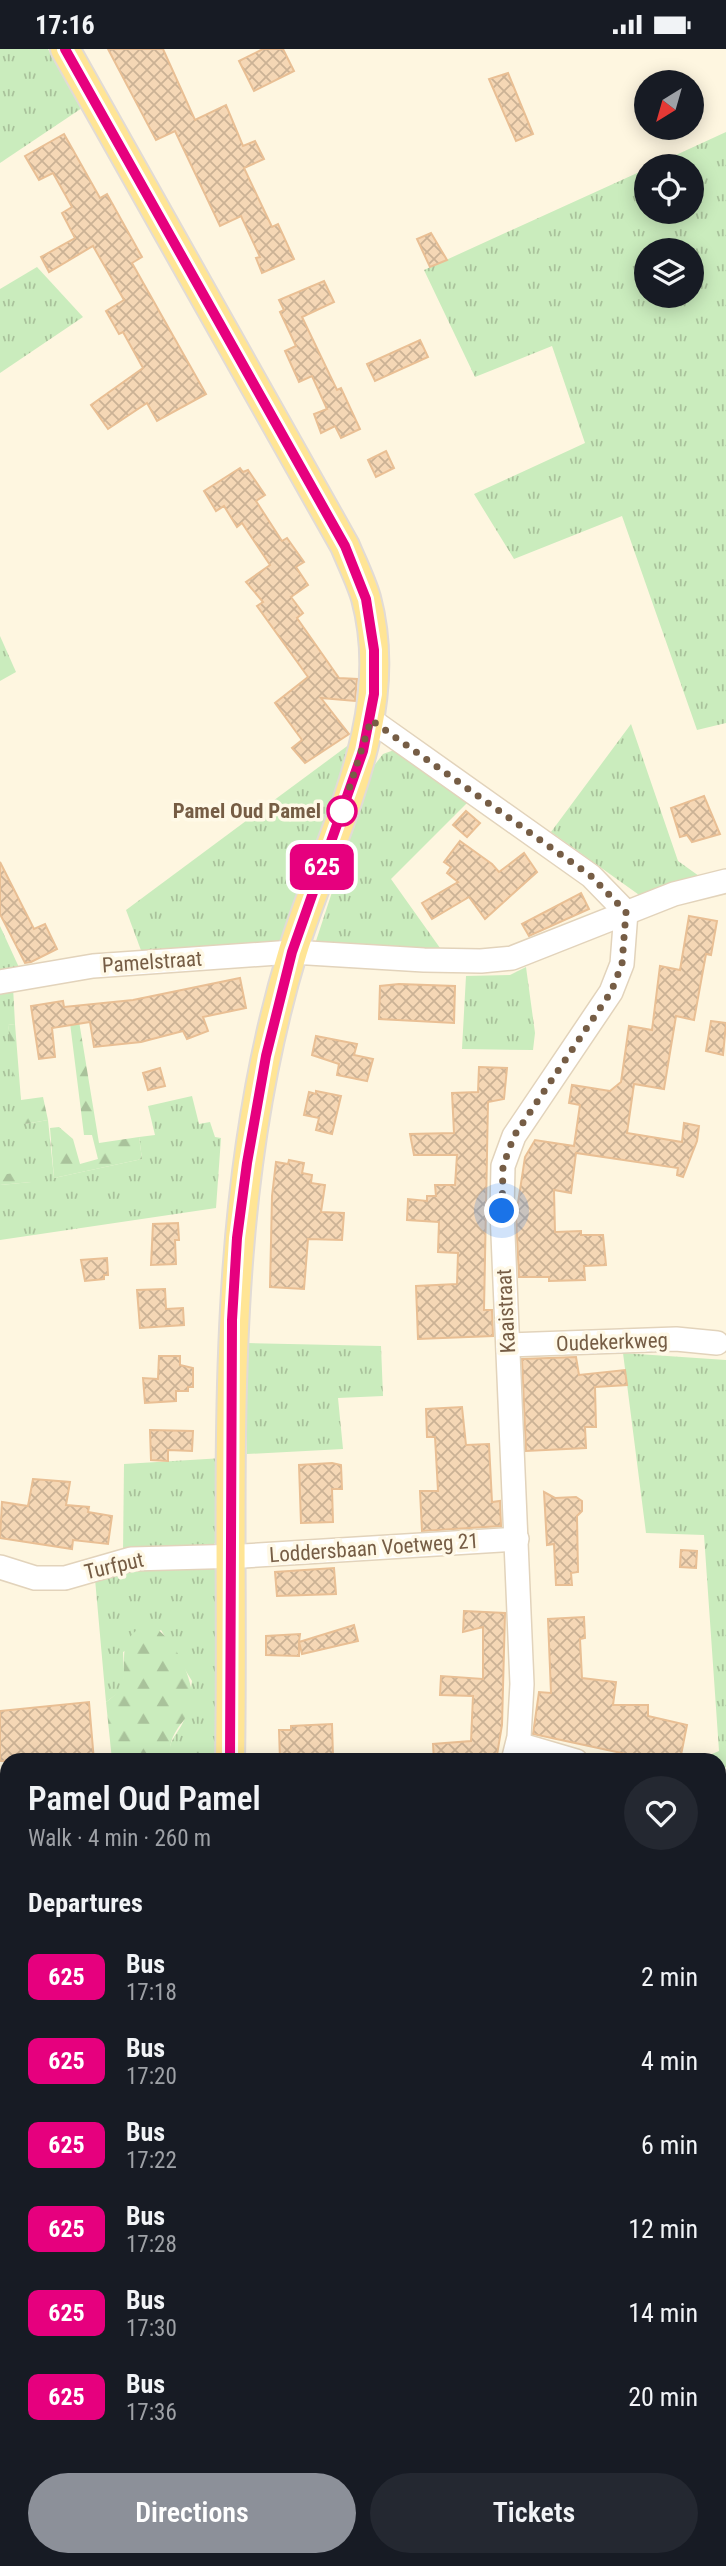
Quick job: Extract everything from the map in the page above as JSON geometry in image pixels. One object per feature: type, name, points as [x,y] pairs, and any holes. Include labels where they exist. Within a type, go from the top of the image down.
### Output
[{"type":"main road","points":[[65,49],[345,546],[366,599],[374,650],[371,720],[363,751],[266,1056],[237,1238],[232,1320],[230,1753]]},
{"type":"street","points":[[371,720],[591,876],[626,912]]},
{"type":"street","name":"Pamelstraat","points":[[0,982],[93,967],[299,952],[436,960],[512,958],[674,894],[726,881]]},
{"type":"street","name":"Kaaistraat","points":[[515,1752],[522,1684],[502,1211],[503,1166],[514,1136],[611,992],[622,964],[626,912]]},
{"type":"street","name":"Oudekerkweg","points":[[508,1345],[676,1339],[717,1343]]},
{"type":"street","name":"Loddersbaan Voetweg 21","points":[[230,1556],[517,1539]]},
{"type":"street","name":"Turfput","points":[[0,1567],[35,1579],[65,1578],[131,1559],[230,1556]]},
{"type":"green space","points":[[0,49],[48,49],[82,108],[0,163]]},
{"type":"green space","points":[[726,132],[726,723],[697,730],[622,516],[514,559],[474,494],[585,443],[552,346],[475,377],[424,270],[634,174],[634,224],[704,224],[704,154],[678,154]]},
{"type":"green space","points":[[37,267],[83,317],[0,373],[0,289]]},
{"type":"green space","points":[[0,636],[16,672],[0,681]]},
{"type":"green space","points":[[631,724],[678,861],[699,876],[642,897],[551,832]]},
{"type":"green space","points":[[358,738],[286,938],[278,943],[142,953],[126,910]]},
{"type":"green space","points":[[397,749],[468,802],[391,879],[445,955],[316,941],[373,767],[383,754]]},
{"type":"green space","points":[[0,926],[22,974],[0,977]]},
{"type":"green space","points":[[526,967],[535,1033],[533,1050],[462,1049],[466,976],[510,975]]},
{"type":"green space","points":[[13,987],[15,1024],[8,1025],[25,1124],[48,1120],[54,1178],[142,1159],[139,1137],[155,1135],[148,1106],[192,1096],[199,1124],[210,1122],[215,1137],[221,1138],[216,1208],[0,1240],[0,1185],[31,1182],[0,1175],[0,989]]},
{"type":"green space","points":[[69,1015],[78,1015],[99,1143],[139,1137],[142,1159],[54,1178],[50,1128],[59,1127],[73,1139],[80,1164],[98,1159],[92,1135],[84,1135]]},
{"type":"green space","points":[[15,1024],[21,1100],[43,1097],[48,1120],[25,1124],[18,1117],[8,1025]]},
{"type":"green space","points":[[29,1171],[31,1182],[0,1185],[0,1175]]},
{"type":"green space","points":[[247,1343],[381,1346],[383,1396],[338,1398],[343,1449],[247,1454]]},
{"type":"green space","points":[[623,1353],[726,1360],[726,1753],[714,1753],[719,1751],[704,1535],[646,1533]]},
{"type":"green space","points":[[223,1458],[217,1541],[211,1547],[123,1554],[124,1464]]},
{"type":"green space","points":[[209,1565],[221,1573],[219,1753],[170,1753],[171,1743],[186,1716],[192,1681],[161,1630],[123,1652],[124,1681],[106,1702],[95,1579],[123,1570]]},
{"type":"green space","points":[[149,1623],[159,1630],[175,1649],[190,1683],[194,1707],[173,1738],[170,1753],[111,1753],[106,1702],[117,1692],[122,1682],[125,1651],[135,1632]]},
{"type":"building","points":[[108,49],[163,49],[195,120],[226,105],[243,146],[255,141],[264,159],[244,168],[272,227],[278,224],[294,259],[262,273],[256,258],[260,257],[241,216],[220,226],[175,131],[156,140]]},
{"type":"building","points":[[263,49],[283,49],[294,71],[254,91],[239,61]]},
{"type":"building","points":[[508,73],[533,134],[516,141],[489,79]]},
{"type":"building","points":[[64,134],[100,198],[107,194],[142,257],[132,263],[206,394],[157,421],[147,403],[108,429],[91,405],[143,368],[123,332],[119,334],[106,311],[124,300],[93,246],[49,272],[41,257],[75,238],[62,213],[72,207],[53,173],[39,180],[25,156]]},
{"type":"building","points":[[431,233],[447,260],[430,267],[417,239]]},
{"type":"building","points":[[324,281],[334,302],[302,317],[337,390],[341,388],[360,429],[341,438],[335,426],[321,433],[314,414],[327,409],[312,376],[299,382],[285,351],[296,346],[280,312],[284,310],[279,300]]},
{"type":"building","points":[[420,340],[428,357],[375,381],[367,364]]},
{"type":"building","points":[[386,451],[394,468],[376,477],[368,460]]},
{"type":"building","points":[[240,468],[243,472],[248,470],[265,495],[256,501],[282,541],[287,538],[304,562],[296,567],[308,585],[291,597],[303,613],[297,618],[339,678],[357,679],[355,701],[321,698],[349,734],[305,763],[292,748],[302,740],[275,703],[308,677],[257,606],[263,602],[246,582],[270,565],[242,523],[237,527],[224,506],[216,511],[204,491]]},
{"type":"building","points":[[704,796],[720,834],[692,842],[687,835],[680,837],[671,808]]},
{"type":"building","points":[[466,811],[480,823],[467,837],[453,825]]},
{"type":"building","points":[[460,841],[499,872],[524,853],[537,872],[485,919],[469,897],[432,919],[422,903],[458,882],[447,873],[451,867],[444,862]]},
{"type":"building","points":[[0,862],[34,929],[45,924],[57,949],[31,962],[25,963],[0,914]]},
{"type":"building","points":[[581,893],[589,909],[529,936],[522,924]]},
{"type":"building","points":[[689,916],[717,921],[711,955],[706,954],[694,1020],[676,1016],[664,1089],[634,1084],[627,1133],[682,1142],[684,1123],[699,1126],[697,1141],[683,1177],[677,1175],[678,1168],[576,1153],[571,1193],[554,1190],[555,1232],[581,1231],[581,1235],[603,1235],[606,1265],[584,1266],[585,1280],[549,1281],[549,1277],[519,1277],[516,1216],[525,1157],[535,1140],[574,1146],[580,1105],[569,1103],[572,1085],[610,1091],[621,1082],[629,1026],[652,1030],[660,966],[680,970]]},
{"type":"building","points":[[240,978],[246,1008],[203,1017],[208,1031],[187,1039],[183,1031],[141,1042],[94,1047],[90,1022],[52,1028],[55,1057],[39,1059],[31,1006],[63,1001],[64,1007],[133,1000]]},
{"type":"building","points":[[380,986],[455,986],[454,1023],[379,1019]]},
{"type":"building","points":[[711,1021],[726,1023],[723,1055],[706,1051]]},
{"type":"building","points":[[316,1036],[357,1044],[354,1055],[373,1059],[367,1081],[337,1075],[339,1064],[312,1055]]},
{"type":"building","points":[[479,1067],[507,1068],[504,1099],[488,1102],[484,1310],[492,1310],[493,1336],[418,1339],[416,1286],[457,1284],[458,1253],[438,1252],[439,1222],[407,1220],[408,1199],[427,1201],[427,1196],[436,1196],[435,1185],[455,1185],[457,1155],[414,1155],[410,1134],[454,1133],[452,1093],[478,1092]]},
{"type":"building","points":[[160,1068],[165,1086],[148,1090],[143,1073]]},
{"type":"building","points":[[316,1091],[341,1096],[332,1134],[316,1130],[319,1118],[304,1115],[309,1092],[316,1094]]},
{"type":"building","points":[[289,1160],[304,1163],[302,1173],[312,1175],[311,1183],[325,1185],[321,1212],[344,1213],[342,1240],[308,1239],[304,1289],[270,1287],[272,1196],[276,1162],[288,1164]]},
{"type":"building","points":[[178,1223],[179,1240],[175,1240],[176,1264],[151,1265],[153,1224]]},
{"type":"building","points":[[107,1258],[108,1275],[104,1275],[104,1279],[85,1281],[81,1260]]},
{"type":"building","points":[[165,1289],[166,1309],[183,1308],[184,1325],[140,1328],[137,1290]]},
{"type":"building","points":[[159,1356],[180,1356],[180,1365],[193,1368],[193,1387],[188,1387],[188,1391],[176,1391],[176,1401],[145,1403],[143,1378],[158,1379]]},
{"type":"building","points":[[576,1357],[579,1375],[625,1370],[627,1385],[595,1387],[596,1427],[585,1427],[586,1448],[526,1451],[522,1359]]},
{"type":"building","points":[[462,1407],[466,1445],[489,1444],[492,1502],[500,1501],[501,1526],[422,1531],[420,1491],[438,1491],[435,1437],[427,1437],[426,1409]]},
{"type":"building","points":[[150,1430],[193,1431],[192,1451],[168,1450],[168,1461],[151,1460]]},
{"type":"building","points":[[299,1465],[341,1465],[342,1489],[332,1489],[333,1522],[301,1523]]},
{"type":"building","points":[[33,1479],[70,1482],[66,1505],[89,1507],[88,1512],[112,1516],[108,1544],[73,1540],[72,1549],[0,1538],[2,1502],[28,1506]]},
{"type":"building","points":[[544,1492],[555,1498],[576,1497],[582,1501],[582,1511],[577,1516],[578,1572],[571,1573],[572,1585],[556,1585],[554,1544],[547,1545]]},
{"type":"building","points":[[681,1550],[697,1551],[696,1568],[680,1567]]},
{"type":"building","points":[[334,1568],[336,1594],[277,1596],[275,1572]]},
{"type":"building","points":[[464,1611],[505,1613],[502,1725],[497,1753],[434,1753],[433,1744],[471,1741],[473,1696],[440,1695],[441,1676],[483,1679],[483,1627],[463,1632]]},
{"type":"building","points":[[584,1617],[585,1638],[580,1639],[582,1678],[616,1682],[613,1705],[648,1705],[648,1716],[687,1725],[681,1753],[621,1753],[533,1734],[539,1692],[551,1693],[548,1619]]},
{"type":"building","points":[[354,1625],[358,1641],[302,1654],[299,1642]]},
{"type":"building","points":[[300,1634],[299,1656],[266,1655],[266,1636]]},
{"type":"building","points":[[89,1702],[93,1753],[0,1753],[0,1711]]},
{"type":"building","points":[[332,1724],[333,1753],[280,1753],[279,1730],[291,1730],[291,1726]]},
{"type":"bus line","name":"625","points":[[65,49],[345,546],[366,599],[374,650],[374,694],[363,751],[292,952],[266,1056],[237,1238],[232,1320],[230,1753]]},
{"type":"place","name":"Pamel Oud Pamel","points":[[342,811]]},
{"type":"route","points":[[342,811],[371,720],[591,876],[626,912],[622,964],[611,992],[514,1136],[503,1166],[502,1211]]}]
